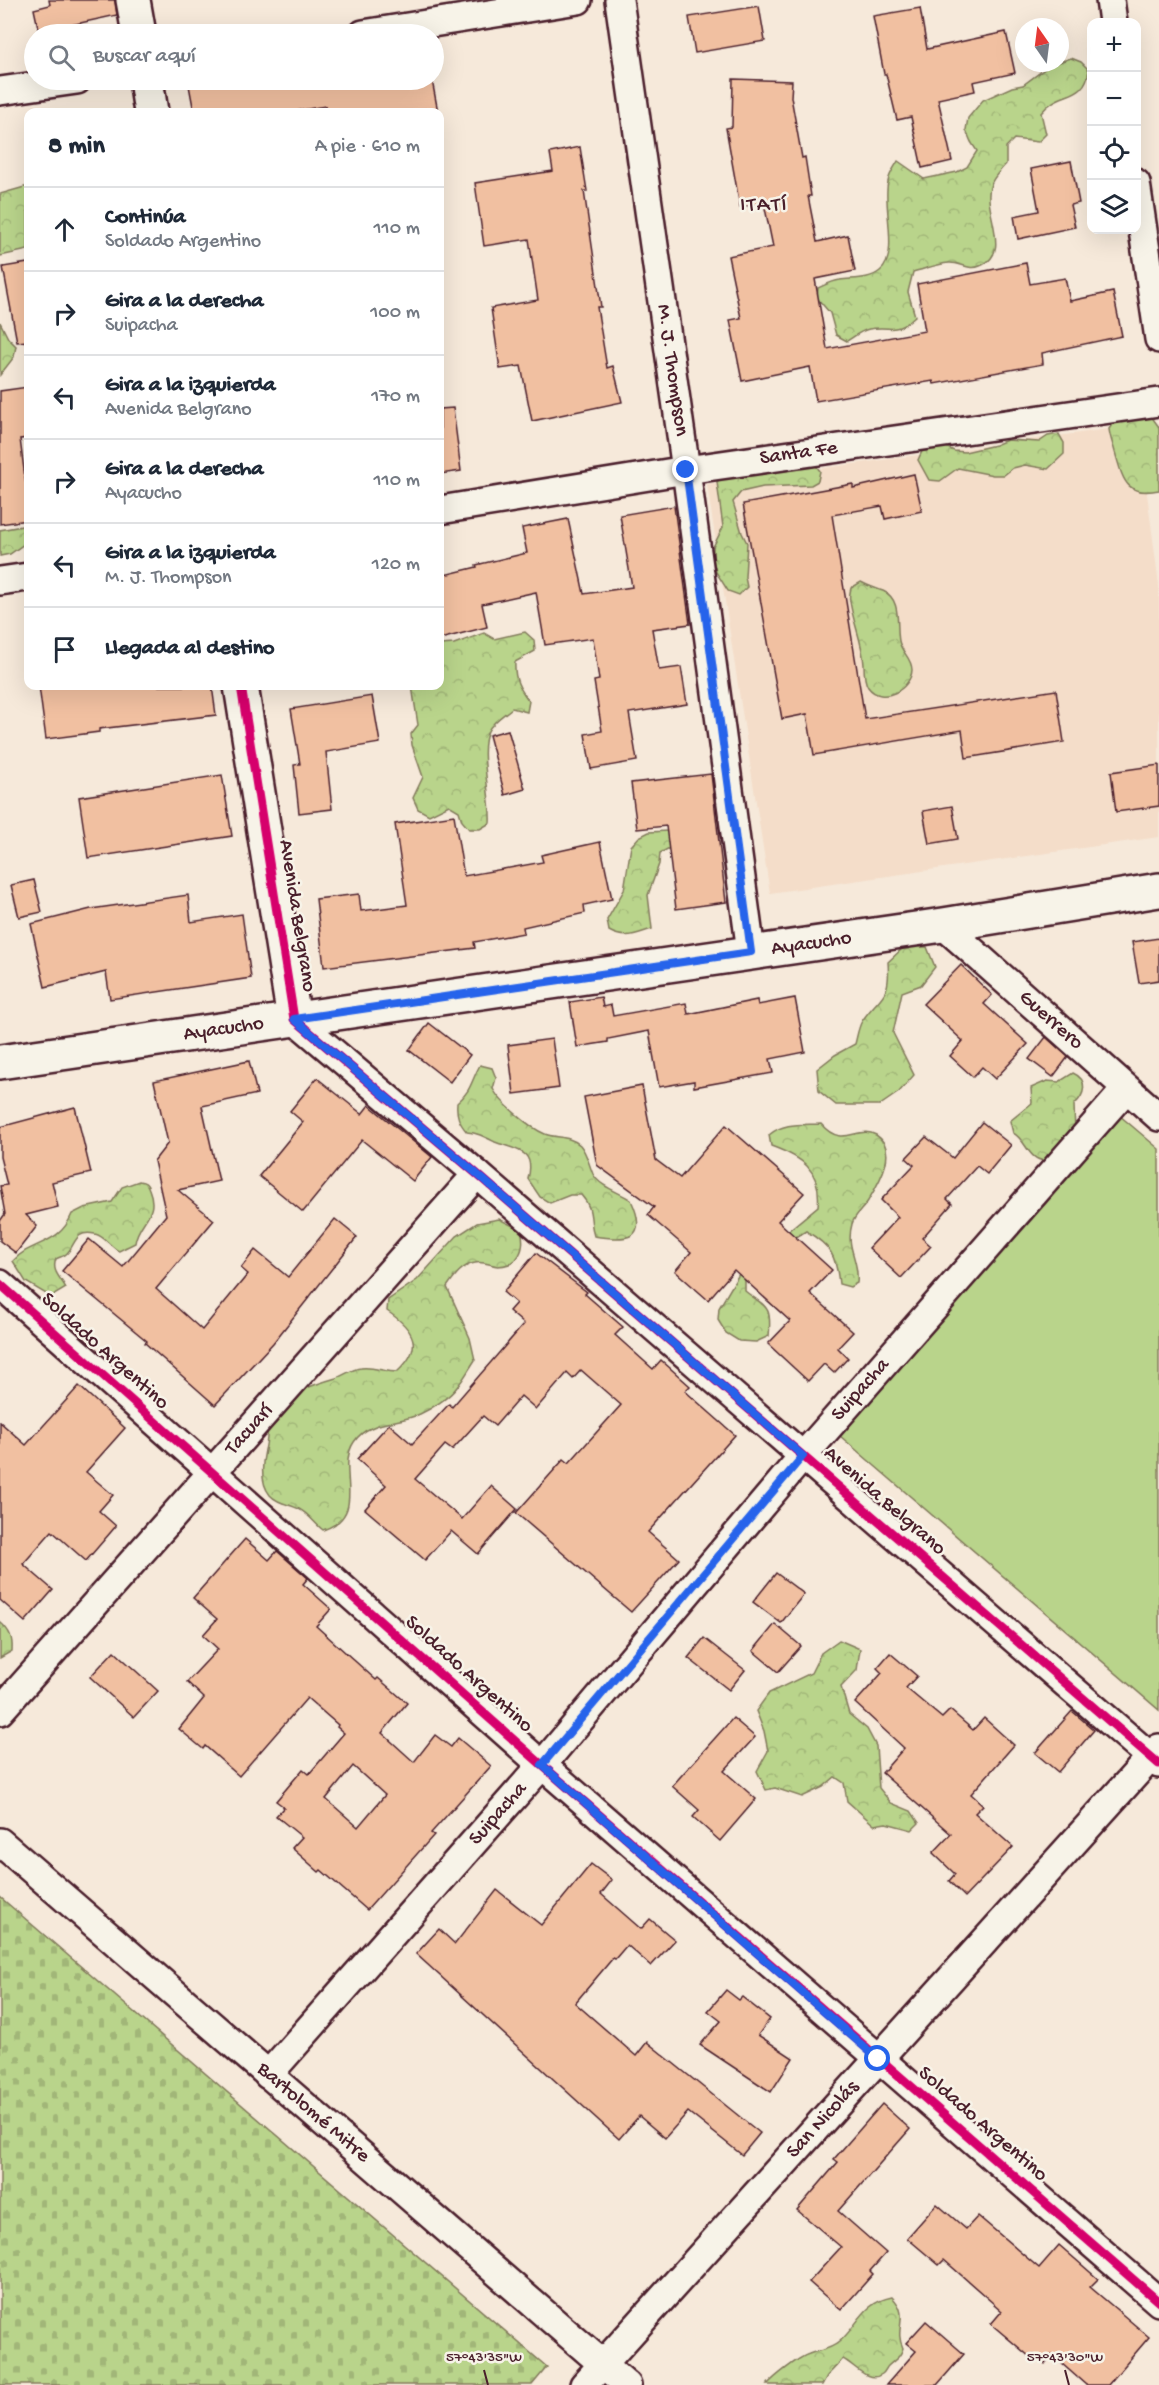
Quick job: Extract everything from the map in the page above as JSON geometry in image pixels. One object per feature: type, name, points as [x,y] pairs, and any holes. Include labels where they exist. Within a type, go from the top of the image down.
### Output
[{"type":"street","points":[[133,0],[137,24]]},
{"type":"street","points":[[427,24],[579,0]]},
{"type":"street","name":"M. J. Thompson","points":[[620,0],[751,952]]},
{"type":"street","points":[[1110,0],[1112,18]]},
{"type":"street","points":[[0,91],[24,88]]},
{"type":"street","points":[[148,90],[150,108]]},
{"type":"street","points":[[1141,211],[1159,339]]},
{"type":"street","name":"Santa Fe","points":[[444,509],[686,470],[1159,402]]},
{"type":"street","points":[[0,581],[24,578]]},
{"type":"street","name":"Avenida Belgrano","points":[[242,690],[294,1019],[1156,1756]]},
{"type":"street","name":"Ayacucho","points":[[0,1062],[943,925],[1159,891]]},
{"type":"street","name":"Guerrero","points":[[943,925],[1159,1117]]},
{"type":"street","name":"Suipacha","points":[[268,2075],[542,1765],[803,1456],[1125,1089]]},
{"type":"street","name":"Tacuarí","points":[[0,1711],[477,1174]]},
{"type":"street","name":"Soldado Argentino","points":[[0,1284],[542,1765],[1159,2302]]},
{"type":"street","name":"San Nicolás","points":[[584,2385],[878,2059],[1156,1756]]},
{"type":"street","name":"Bartolomé Mitre","points":[[0,1842],[627,2385]]},
{"type":"shaded area","points":[[1138,425],[1159,585],[1159,837],[770,893],[707,484]]},
{"type":"green space","points":[[1069,59],[1081,62],[1087,68],[1087,80],[1077,91],[1056,101],[1041,113],[1046,134],[1038,142],[1014,139],[1006,147],[1006,164],[991,184],[989,197],[996,242],[990,260],[976,267],[949,263],[913,272],[908,292],[915,316],[908,322],[897,328],[866,330],[847,341],[836,335],[830,313],[817,298],[818,288],[837,281],[871,276],[886,264],[890,242],[887,192],[889,176],[898,161],[924,179],[957,172],[967,167],[977,151],[966,130],[968,118],[983,100],[1012,87],[1023,85],[1041,72],[1069,72]]},
{"type":"green space","points":[[24,187],[24,251],[0,256],[0,194]]},
{"type":"green space","points":[[0,322],[8,338],[16,346],[14,357],[0,375]]},
{"type":"green space","points":[[1148,412],[1159,427],[1159,490],[1139,491],[1127,484],[1123,478],[1109,429],[1115,420]]},
{"type":"green space","points":[[1059,434],[1064,443],[1064,454],[1048,469],[1025,465],[1013,468],[1004,475],[993,475],[958,468],[940,481],[929,480],[918,460],[923,449],[944,446],[954,451],[965,452],[1007,440],[1039,442],[1048,436]]},
{"type":"green space","points":[[814,463],[820,471],[818,481],[811,485],[763,487],[741,492],[733,502],[747,543],[745,577],[747,587],[739,595],[728,591],[716,572],[713,559],[713,547],[723,527],[717,482],[725,473]]},
{"type":"green space","points":[[24,526],[24,544],[10,554],[0,556],[0,530]]},
{"type":"green space","points":[[861,582],[883,591],[893,600],[896,606],[899,641],[912,666],[907,683],[895,693],[888,695],[874,693],[868,687],[865,679],[862,649],[850,598],[851,588]]},
{"type":"green space","points":[[525,632],[534,640],[535,651],[515,662],[518,683],[529,701],[527,712],[512,708],[488,731],[484,751],[490,823],[480,829],[469,829],[462,821],[459,811],[449,805],[429,815],[418,809],[413,798],[423,777],[412,745],[411,734],[418,725],[413,690],[444,690],[444,645],[454,644],[484,633],[494,639]]},
{"type":"green space","points":[[685,830],[679,843],[660,853],[659,864],[648,895],[652,929],[625,936],[609,931],[607,920],[624,890],[631,846],[639,837],[649,832]]},
{"type":"green space","points":[[904,947],[927,947],[935,967],[921,985],[902,992],[893,1033],[914,1075],[899,1092],[880,1105],[836,1105],[819,1091],[817,1069],[835,1055],[855,1044],[862,1021],[886,990],[888,962]]},
{"type":"green space","points":[[480,1065],[492,1068],[496,1078],[493,1089],[516,1114],[545,1134],[576,1142],[584,1152],[596,1179],[631,1200],[638,1224],[632,1235],[625,1238],[594,1236],[590,1210],[581,1195],[570,1195],[550,1203],[540,1197],[528,1179],[530,1169],[527,1156],[517,1149],[467,1132],[459,1119],[457,1103],[468,1089]]},
{"type":"green space","points":[[1073,1073],[1081,1080],[1084,1088],[1081,1097],[1074,1105],[1075,1133],[1046,1161],[1040,1160],[1031,1154],[1018,1136],[1013,1133],[1010,1121],[1032,1103],[1031,1088],[1047,1081],[1059,1082]]},
{"type":"green space","points":[[1119,1115],[1159,1149],[1159,1710],[840,1436]]},
{"type":"green space","points":[[821,1124],[836,1135],[869,1132],[883,1141],[886,1149],[887,1158],[881,1177],[868,1201],[855,1218],[850,1233],[857,1283],[850,1287],[839,1284],[831,1252],[806,1231],[777,1249],[755,1275],[745,1280],[745,1291],[763,1304],[768,1312],[769,1336],[756,1342],[739,1341],[726,1333],[718,1320],[719,1308],[742,1269],[818,1206],[817,1183],[813,1174],[800,1160],[771,1146],[769,1135],[787,1126]]},
{"type":"green space","points":[[139,1181],[147,1185],[152,1198],[152,1206],[135,1243],[119,1251],[99,1235],[83,1234],[79,1236],[69,1252],[56,1259],[56,1271],[66,1288],[51,1297],[26,1282],[13,1261],[20,1254],[60,1232],[72,1214],[84,1208],[112,1202],[122,1187]]},
{"type":"green space","points":[[499,1219],[521,1230],[521,1249],[516,1259],[511,1263],[498,1266],[481,1262],[470,1264],[459,1272],[447,1287],[470,1338],[475,1360],[460,1384],[445,1399],[424,1412],[375,1426],[360,1435],[349,1453],[348,1503],[345,1513],[337,1523],[323,1530],[303,1511],[273,1498],[265,1485],[263,1461],[269,1426],[284,1405],[303,1390],[357,1369],[370,1368],[397,1372],[411,1354],[413,1339],[404,1325],[387,1311],[388,1300],[417,1280],[457,1236],[477,1223]]},
{"type":"green space","points":[[0,1622],[10,1635],[12,1651],[0,1658]]},
{"type":"green space","points":[[839,1640],[860,1649],[857,1670],[841,1687],[849,1714],[867,1729],[876,1746],[879,1788],[891,1803],[911,1811],[919,1823],[912,1830],[886,1823],[874,1825],[847,1801],[844,1783],[835,1777],[823,1787],[802,1797],[775,1788],[766,1790],[757,1771],[768,1751],[764,1731],[756,1711],[769,1693],[811,1673],[821,1653]]},
{"type":"green space","points":[[0,1897],[547,2367],[532,2385],[0,2385]]},
{"type":"green space","points":[[892,2297],[900,2310],[900,2341],[903,2348],[899,2356],[882,2374],[872,2377],[843,2359],[822,2385],[767,2385],[799,2359],[836,2345],[867,2309]]},
{"type":"building","points":[[49,0],[115,0],[117,15],[76,24],[37,24],[34,9],[50,5]]},
{"type":"building","points":[[759,6],[765,41],[695,53],[689,17]]},
{"type":"building","points":[[920,8],[927,49],[1006,32],[1015,73],[973,82],[975,91],[938,99],[952,161],[922,168],[911,117],[897,120],[886,74],[884,74],[873,16]]},
{"type":"building","points":[[733,79],[792,81],[791,97],[802,158],[805,157],[811,196],[808,196],[817,242],[848,235],[855,271],[815,279],[827,349],[925,331],[917,284],[1026,263],[1030,284],[1065,278],[1070,301],[1113,292],[1122,336],[1042,353],[1043,364],[934,384],[933,381],[816,401],[810,367],[742,381],[730,320],[741,318],[728,256],[773,247],[764,203],[740,207],[726,128],[732,127]]},
{"type":"building","points":[[190,90],[434,90],[437,108],[325,108],[325,106],[313,108],[193,108]]},
{"type":"building","points":[[580,147],[601,307],[597,307],[607,368],[613,366],[622,402],[532,421],[521,366],[500,369],[491,308],[538,300],[529,239],[484,246],[475,183],[553,171],[550,153]]},
{"type":"building","points":[[1071,161],[1079,203],[1070,205],[1075,227],[1018,239],[1014,216],[1039,211],[1031,169]]},
{"type":"building","points":[[24,264],[24,341],[17,342],[3,267]]},
{"type":"building","points":[[24,388],[24,438],[20,439],[24,470],[24,521],[0,524],[0,391]]},
{"type":"building","points":[[453,408],[461,471],[444,473],[444,409]]},
{"type":"building","points":[[914,474],[922,511],[885,519],[882,506],[832,515],[865,719],[1056,690],[1064,742],[966,758],[962,730],[814,755],[807,714],[782,719],[743,504],[853,484],[853,488]]},
{"type":"building","points":[[674,506],[690,624],[652,629],[659,670],[681,667],[687,704],[629,713],[637,761],[591,769],[585,734],[602,731],[594,681],[599,680],[593,638],[545,645],[536,592],[482,604],[487,627],[444,638],[444,575],[527,553],[522,528],[568,519],[584,594],[632,587],[620,515]]},
{"type":"building","points":[[40,690],[213,690],[216,715],[99,729],[99,732],[46,739]]},
{"type":"building","points":[[372,696],[380,743],[326,752],[332,809],[299,813],[294,765],[300,764],[291,709]]},
{"type":"building","points":[[508,730],[525,789],[505,795],[489,735]]},
{"type":"building","points":[[1159,765],[1159,806],[1116,812],[1111,772]]},
{"type":"building","points":[[711,774],[726,902],[676,909],[666,826],[637,829],[631,783]]},
{"type":"building","points":[[222,775],[232,836],[88,858],[79,797]]},
{"type":"building","points":[[952,806],[958,839],[929,844],[923,811]]},
{"type":"building","points":[[454,815],[464,876],[543,862],[541,855],[600,842],[612,899],[584,905],[585,913],[523,927],[524,933],[474,942],[475,948],[324,967],[316,899],[359,894],[361,911],[407,905],[395,824]]},
{"type":"building","points":[[34,880],[42,912],[19,917],[11,885]]},
{"type":"building","points":[[188,895],[191,922],[242,914],[251,978],[110,999],[106,972],[45,987],[31,924],[91,909]]},
{"type":"building","points":[[1159,938],[1159,980],[1139,983],[1132,942]]},
{"type":"building","points":[[961,965],[992,995],[984,1004],[1028,1044],[995,1079],[982,1067],[973,1077],[950,1056],[963,1041],[923,1004]]},
{"type":"building","points":[[601,997],[603,1007],[611,1005],[613,1016],[686,1003],[688,1014],[757,1000],[758,1005],[795,998],[805,1052],[770,1059],[773,1073],[694,1087],[694,1081],[659,1087],[649,1031],[608,1039],[608,1042],[577,1047],[570,1002]]},
{"type":"building","points":[[429,1023],[470,1055],[450,1082],[409,1050]]},
{"type":"building","points":[[1046,1037],[1068,1057],[1053,1077],[1029,1059]]},
{"type":"building","points":[[552,1039],[559,1088],[514,1094],[508,1045]]},
{"type":"building","points":[[249,1061],[257,1094],[202,1106],[219,1181],[178,1190],[214,1220],[156,1289],[202,1330],[248,1274],[241,1268],[255,1250],[288,1277],[335,1219],[357,1237],[273,1343],[215,1405],[145,1343],[147,1341],[62,1271],[89,1239],[123,1267],[166,1215],[154,1161],[168,1143],[154,1081]]},
{"type":"building","points":[[317,1078],[362,1114],[369,1105],[432,1157],[413,1181],[362,1140],[303,1212],[259,1176],[303,1122],[290,1111]]},
{"type":"building","points":[[642,1086],[656,1160],[680,1178],[726,1125],[804,1193],[778,1221],[832,1270],[810,1293],[853,1332],[838,1348],[848,1358],[834,1373],[824,1364],[808,1381],[768,1344],[790,1321],[734,1270],[708,1300],[675,1271],[691,1252],[648,1215],[654,1207],[597,1165],[584,1097]]},
{"type":"building","points":[[75,1107],[91,1173],[52,1182],[58,1207],[26,1215],[37,1226],[16,1253],[0,1241],[0,1221],[5,1214],[0,1186],[7,1185],[0,1157],[0,1127]]},
{"type":"building","points":[[982,1122],[1011,1145],[987,1174],[977,1166],[947,1199],[952,1204],[922,1238],[931,1246],[901,1278],[869,1248],[898,1217],[881,1200],[914,1165],[906,1158],[926,1137],[953,1158]]},
{"type":"building","points":[[536,1253],[587,1292],[585,1294],[623,1327],[615,1335],[653,1369],[661,1360],[690,1386],[685,1391],[735,1435],[648,1532],[679,1559],[631,1612],[516,1513],[564,1459],[569,1463],[621,1405],[581,1370],[573,1379],[567,1373],[536,1409],[521,1396],[495,1426],[483,1416],[452,1450],[445,1445],[415,1479],[462,1519],[491,1486],[517,1509],[478,1554],[451,1531],[425,1560],[365,1509],[386,1485],[357,1459],[389,1424],[412,1444],[449,1404],[452,1407],[524,1324],[509,1311],[516,1303],[503,1292]]},
{"type":"building","points":[[79,1386],[125,1428],[86,1472],[113,1495],[99,1511],[116,1526],[86,1561],[52,1531],[23,1564],[53,1590],[25,1622],[0,1600],[0,1422],[26,1445]]},
{"type":"building","points":[[245,1539],[269,1560],[277,1551],[308,1578],[303,1584],[331,1609],[316,1626],[376,1680],[378,1678],[407,1703],[382,1733],[414,1762],[435,1735],[451,1747],[458,1738],[491,1766],[431,1833],[434,1835],[367,1910],[292,1848],[302,1837],[276,1816],[284,1807],[276,1801],[303,1769],[309,1774],[344,1733],[337,1727],[338,1725],[307,1698],[239,1776],[205,1746],[203,1749],[179,1729],[204,1698],[187,1682],[218,1649],[203,1635],[217,1619],[193,1598]],"holes":[[[353,1766],[385,1795],[358,1827],[326,1799]]]},
{"type":"building","points":[[776,1573],[804,1594],[781,1623],[753,1602]]},
{"type":"building","points":[[775,1624],[801,1646],[778,1672],[753,1651]]},
{"type":"building","points":[[704,1638],[745,1670],[729,1690],[688,1658]]},
{"type":"building","points":[[114,1651],[158,1691],[134,1717],[90,1677]]},
{"type":"building","points":[[890,1653],[917,1676],[906,1688],[942,1718],[950,1710],[973,1730],[984,1718],[1014,1745],[971,1794],[983,1805],[975,1813],[1013,1847],[965,1897],[949,1881],[955,1874],[933,1853],[951,1834],[882,1773],[904,1748],[855,1703],[882,1673],[877,1668]]},
{"type":"building","points":[[1072,1711],[1094,1730],[1058,1772],[1035,1753]]},
{"type":"building","points":[[733,1718],[755,1737],[724,1771],[756,1799],[720,1841],[693,1817],[699,1810],[672,1786]]},
{"type":"building","points":[[591,1864],[612,1880],[601,1894],[641,1929],[650,1919],[675,1940],[651,1966],[627,1945],[575,2003],[636,2056],[647,2042],[760,2133],[742,2155],[688,2112],[665,2138],[639,2116],[619,2139],[416,1954],[439,1929],[455,1944],[497,1890],[541,1925]]},
{"type":"building","points":[[726,1990],[739,2000],[742,1997],[770,2019],[758,2035],[793,2058],[771,2092],[700,2045],[721,2021],[708,2011]]},
{"type":"building","points":[[882,2104],[910,2129],[838,2211],[886,2253],[870,2271],[873,2274],[841,2310],[809,2282],[841,2247],[797,2210],[838,2162],[834,2159]]},
{"type":"building","points":[[937,2204],[966,2229],[978,2216],[1039,2268],[1059,2245],[1098,2279],[1090,2287],[1149,2337],[1108,2385],[1086,2385],[1052,2355],[1045,2364],[1033,2354],[1030,2357],[991,2324],[1002,2311],[944,2260],[939,2265],[907,2238]]},
{"type":"building","points":[[926,2321],[964,2354],[937,2385],[886,2385],[916,2351],[906,2343]]},
{"type":"cycle path","points":[[242,690],[294,1019],[477,1174],[1159,1764]]},
{"type":"cycle path","points":[[0,1284],[542,1765],[1159,2302]]},
{"type":"district","name":"ITATÍ","points":[[764,206]]},
{"type":"route","points":[[686,470],[751,952],[294,1019],[803,1456],[542,1765],[878,2059]]}]
